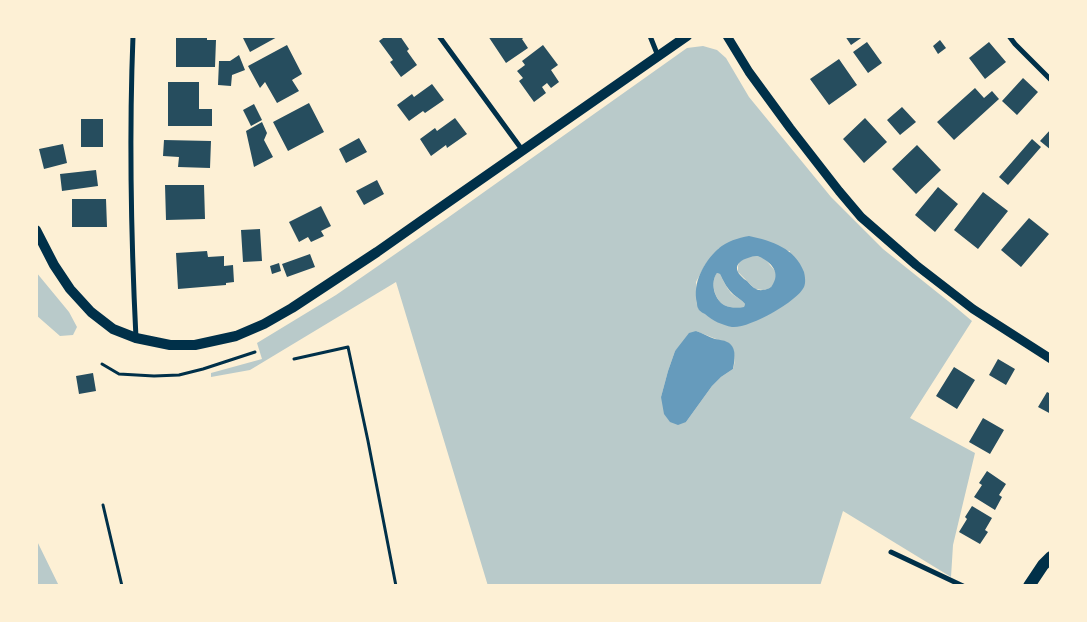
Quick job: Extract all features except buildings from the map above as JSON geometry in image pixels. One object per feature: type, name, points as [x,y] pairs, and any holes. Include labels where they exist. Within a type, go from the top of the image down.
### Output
[{"type":"main road","points":[[36,230],[54,265],[70,289],[91,312],[113,329],[136,338],[170,345],[195,345],[236,336],[264,324],[292,308],[377,252],[687,36]]},
{"type":"main road","points":[[1029,586],[1043,565],[1051,557]]},
{"type":"street","points":[[133,36],[132,253],[136,338]]},
{"type":"street","points":[[439,36],[523,151]]},
{"type":"street","points":[[650,36],[658,56]]},
{"type":"street","points":[[727,36],[749,72],[790,128],[839,192],[861,217],[973,309],[1051,359]]},
{"type":"street","points":[[1009,36],[1051,80]]},
{"type":"street","points":[[891,552],[963,586]]},
{"type":"path","points":[[294,359],[348,348],[396,586]]},
{"type":"path","points":[[102,364],[118,374],[179,375],[255,352]]},
{"type":"path","points":[[103,505],[122,586]]},
{"type":"shaded area","points":[[703,46],[717,50],[726,58],[749,97],[831,197],[883,249],[972,321],[910,418],[975,453],[953,545],[951,577],[843,511],[820,586],[488,586],[396,282],[250,370],[211,377],[211,373],[262,359],[257,343],[336,295],[687,48]],"holes":[[[719,248],[790,251],[772,313],[698,309],[696,282],[705,265]],[[696,331],[731,345],[735,363],[733,369],[712,386],[686,422],[661,397],[675,351]]]},
{"type":"shaded area","points":[[757,256],[765,259],[776,272],[777,279],[771,288],[755,289],[738,272],[739,262],[747,257]]},
{"type":"shaded area","points":[[36,272],[69,312],[77,327],[73,335],[60,336],[36,315]]},
{"type":"shaded area","points":[[717,273],[720,274],[731,293],[745,304],[744,307],[729,307],[718,299],[714,290],[714,281]]},
{"type":"shaded area","points":[[36,539],[59,586],[36,586]]},
{"type":"water","points":[[749,236],[774,243],[789,251],[804,272],[805,284],[800,293],[782,307],[749,324],[732,327],[714,321],[699,310],[696,288],[700,273],[718,249],[733,240]],"holes":[[[757,256],[766,260],[775,270],[775,279],[770,288],[762,290],[755,288],[738,271],[738,264]],[[717,273],[720,274],[730,291],[745,304],[744,307],[734,308],[726,306],[718,299],[714,290],[714,281]]]},
{"type":"water","points":[[696,331],[730,344],[734,350],[734,365],[733,369],[712,386],[686,422],[678,425],[670,422],[664,414],[661,397],[675,351],[689,333]]}]
